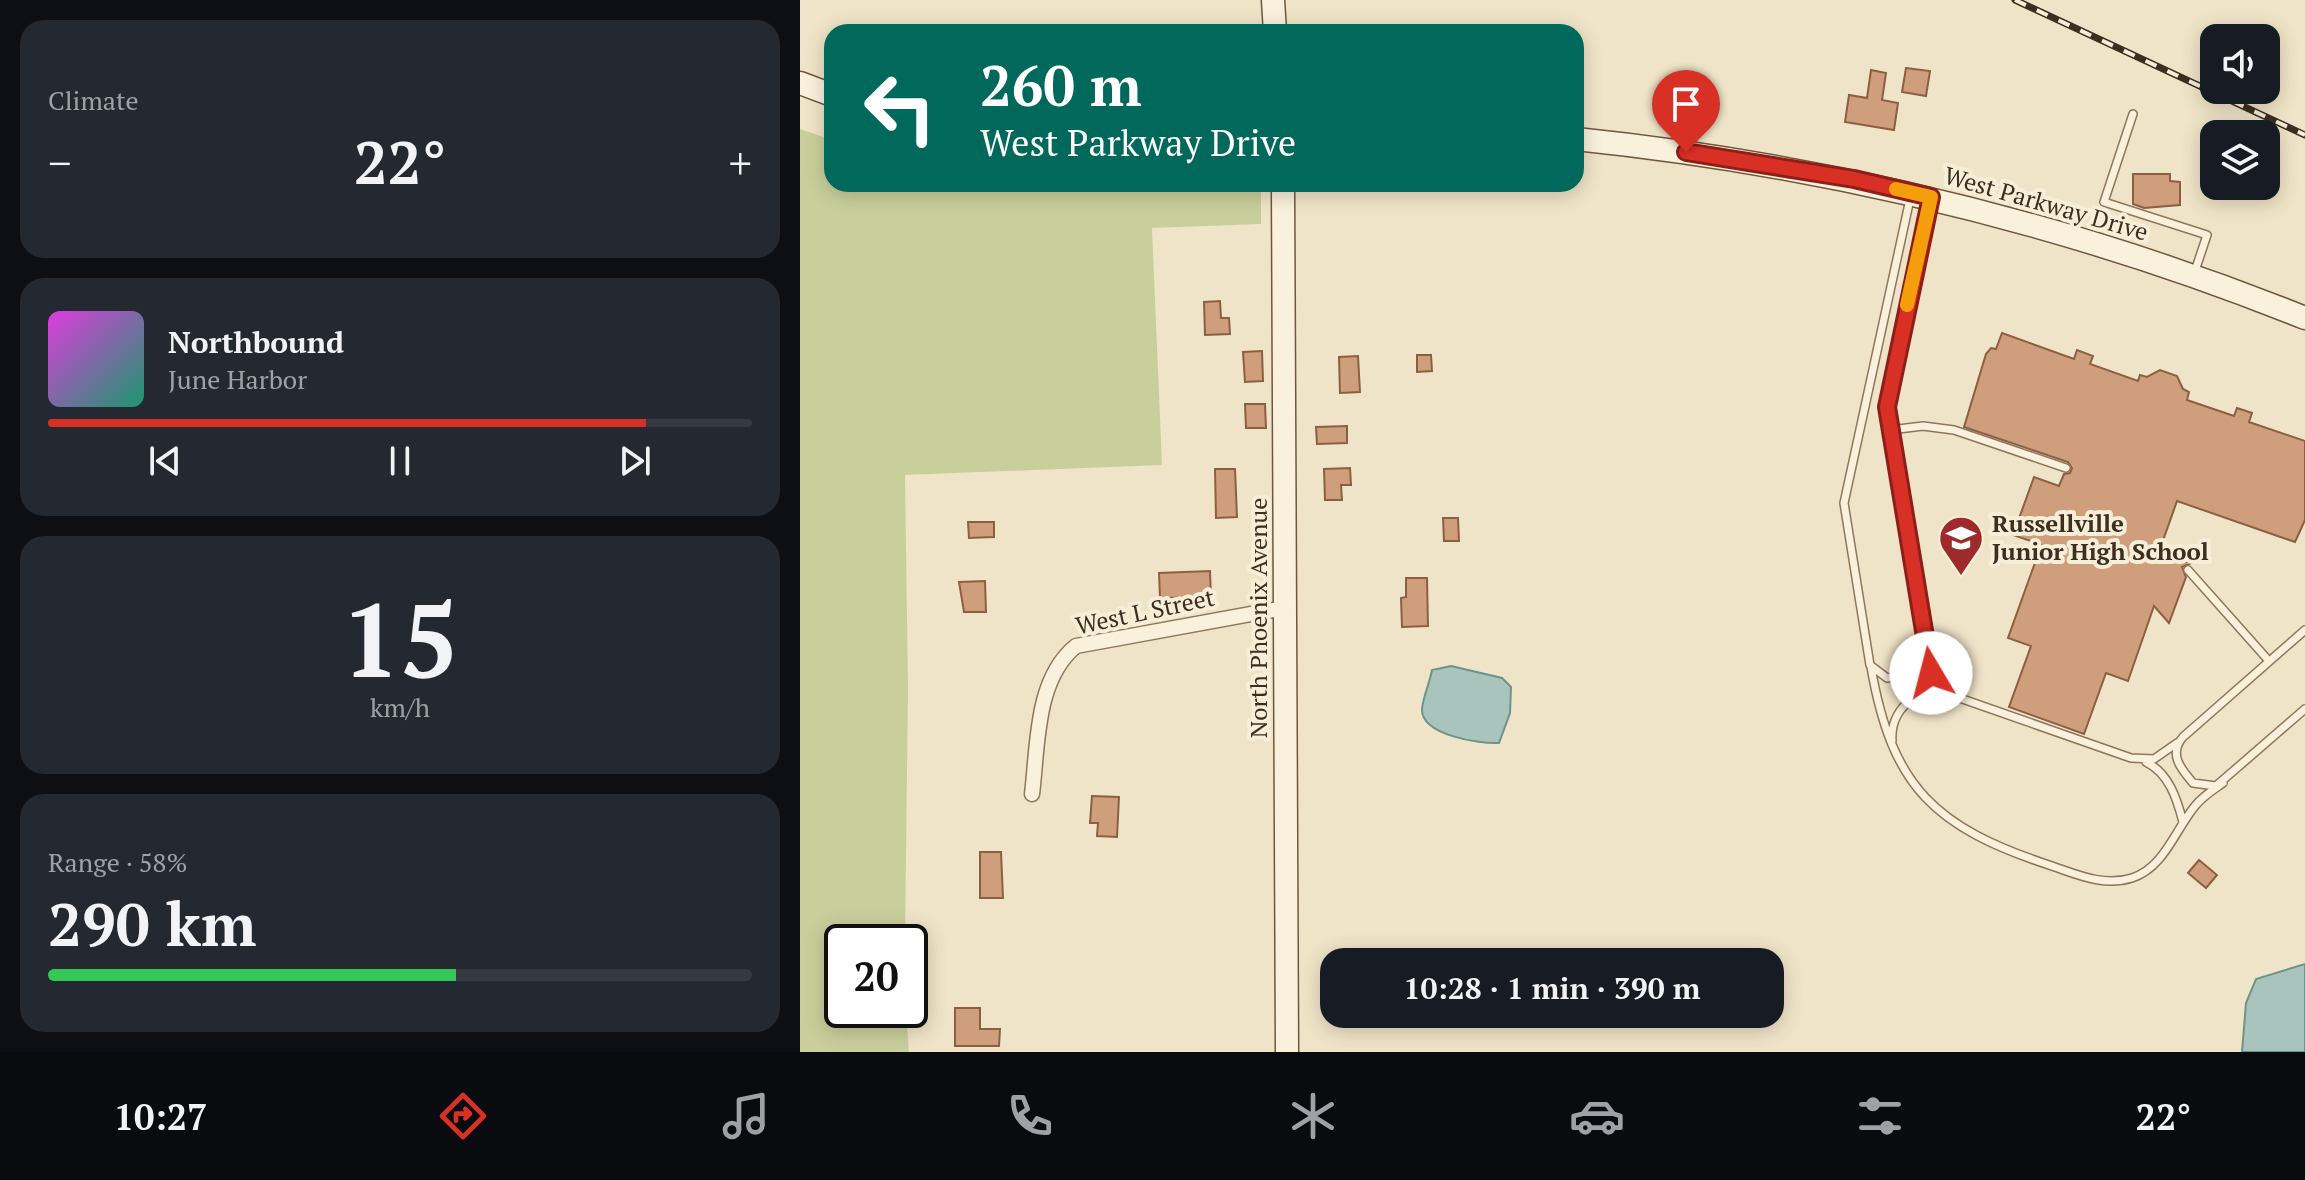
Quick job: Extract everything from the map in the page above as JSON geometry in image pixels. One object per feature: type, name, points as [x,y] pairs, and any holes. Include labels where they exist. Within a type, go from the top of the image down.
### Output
[{"type":"street","points":[[1273,0],[1274,24]]},
{"type":"street","points":[[800,83],[824,92]]},
{"type":"street","name":"West Parkway Drive","points":[[1584,140],[1765,163],[1921,195],[2018,220],[2193,276],[2305,318]]},
{"type":"street","name":"North Phoenix Avenue","points":[[1283,192],[1287,1052]]},
{"type":"street","name":"West L Street","points":[[1032,794],[1042,706],[1062,657],[1076,646],[1284,608]]},
{"type":"lane","points":[[2133,114],[2104,202],[2207,235],[2193,276]]},
{"type":"lane","points":[[1921,195],[1887,399],[1929,656],[1935,682],[1951,695]]},
{"type":"lane","points":[[1921,195],[1844,503],[1878,710],[1893,747],[1918,791],[1943,816],[1971,835],[2093,880],[2132,878],[2148,870],[2162,856],[2203,797],[2223,783],[2305,709]]},
{"type":"lane","points":[[1890,430],[1923,426],[1954,430],[2066,468]]},
{"type":"lane","points":[[2188,570],[2269,661]]},
{"type":"lane","points":[[2143,760],[2165,753],[2179,742],[2305,630]]},
{"type":"lane","points":[[1870,665],[1887,678],[1903,676],[1919,672],[1929,656]]},
{"type":"lane","points":[[1893,747],[1894,722],[1902,706],[1916,696],[1933,691],[1951,695],[2143,760],[2159,769],[2169,785],[2183,822]]},
{"type":"lane","points":[[2179,742],[2177,763],[2193,783],[2208,787],[2223,783]]},
{"type":"green space","points":[[800,129],[824,137],[824,192],[1261,192],[1261,224],[1152,228],[1162,465],[905,475],[908,687],[905,924],[824,924],[824,1028],[907,1028],[909,1052],[800,1052]]},
{"type":"water","points":[[1451,666],[1502,678],[1511,687],[1510,713],[1499,743],[1453,736],[1424,718],[1422,709],[1432,670]]},
{"type":"water","points":[[2305,964],[2305,1052],[2242,1052],[2246,1003],[2256,979]]},
{"type":"building","points":[[1906,68],[1930,71],[1926,96],[1902,92]]},
{"type":"building","points":[[1871,70],[1886,73],[1882,100],[1898,103],[1894,130],[1845,122],[1849,95],[1867,98]]},
{"type":"building","points":[[2133,174],[2170,174],[2170,181],[2180,182],[2180,205],[2144,208],[2133,204]]},
{"type":"building","points":[[1220,301],[1221,318],[1229,318],[1230,334],[1205,335],[1204,302]]},
{"type":"building","points":[[2002,333],[2074,359],[2077,350],[2093,356],[2090,364],[2138,381],[2140,375],[2147,377],[2160,370],[2177,376],[2183,389],[2189,392],[2187,400],[2234,416],[2237,408],[2252,413],[2249,422],[2305,441],[2305,520],[2295,542],[2177,501],[2159,552],[2191,563],[2182,567],[2186,577],[2169,623],[2154,606],[2128,681],[2106,673],[2084,734],[2009,707],[2031,646],[2008,638],[2037,557],[2062,552],[2013,535],[2034,477],[2059,486],[2064,474],[2070,473],[2072,468],[2068,462],[1964,427],[1986,354],[1991,348],[1996,349]]},
{"type":"building","points":[[1262,351],[1263,381],[1245,382],[1243,352]]},
{"type":"building","points":[[1417,355],[1431,355],[1432,371],[1417,372]]},
{"type":"building","points":[[1358,356],[1360,392],[1340,393],[1339,357]]},
{"type":"building","points":[[1245,404],[1265,404],[1266,428],[1246,428]]},
{"type":"building","points":[[1347,426],[1347,443],[1317,444],[1316,427]]},
{"type":"building","points":[[1350,468],[1351,485],[1341,485],[1342,500],[1325,500],[1324,469]]},
{"type":"building","points":[[1215,469],[1235,469],[1237,517],[1216,518]]},
{"type":"building","points":[[1443,518],[1458,518],[1459,541],[1444,541]]},
{"type":"building","points":[[968,522],[994,522],[994,537],[969,538]]},
{"type":"building","points":[[1210,571],[1211,597],[1160,598],[1159,573]]},
{"type":"building","points":[[1406,578],[1427,578],[1428,626],[1402,627],[1401,598],[1406,597]]},
{"type":"building","points":[[985,581],[986,612],[964,612],[959,582]]},
{"type":"building","points":[[1092,796],[1119,797],[1117,837],[1097,836],[1098,823],[1090,823]]},
{"type":"building","points":[[980,852],[1001,852],[1003,898],[980,898]]},
{"type":"building","points":[[2199,860],[2217,875],[2206,888],[2188,873]]},
{"type":"building","points":[[955,1008],[980,1008],[980,1029],[1000,1029],[999,1046],[955,1046]]},
{"type":"railway","points":[[2015,0],[2305,135]]},
{"type":"slow traffic","points":[[1896,189],[1931,197],[1907,305]]},
{"type":"place","name":"Russellville Junior High School","points":[[1961,577]]},
{"type":"route","points":[[1686,152],[1854,179],[1931,197],[1888,391],[1887,417],[1931,673]]}]
